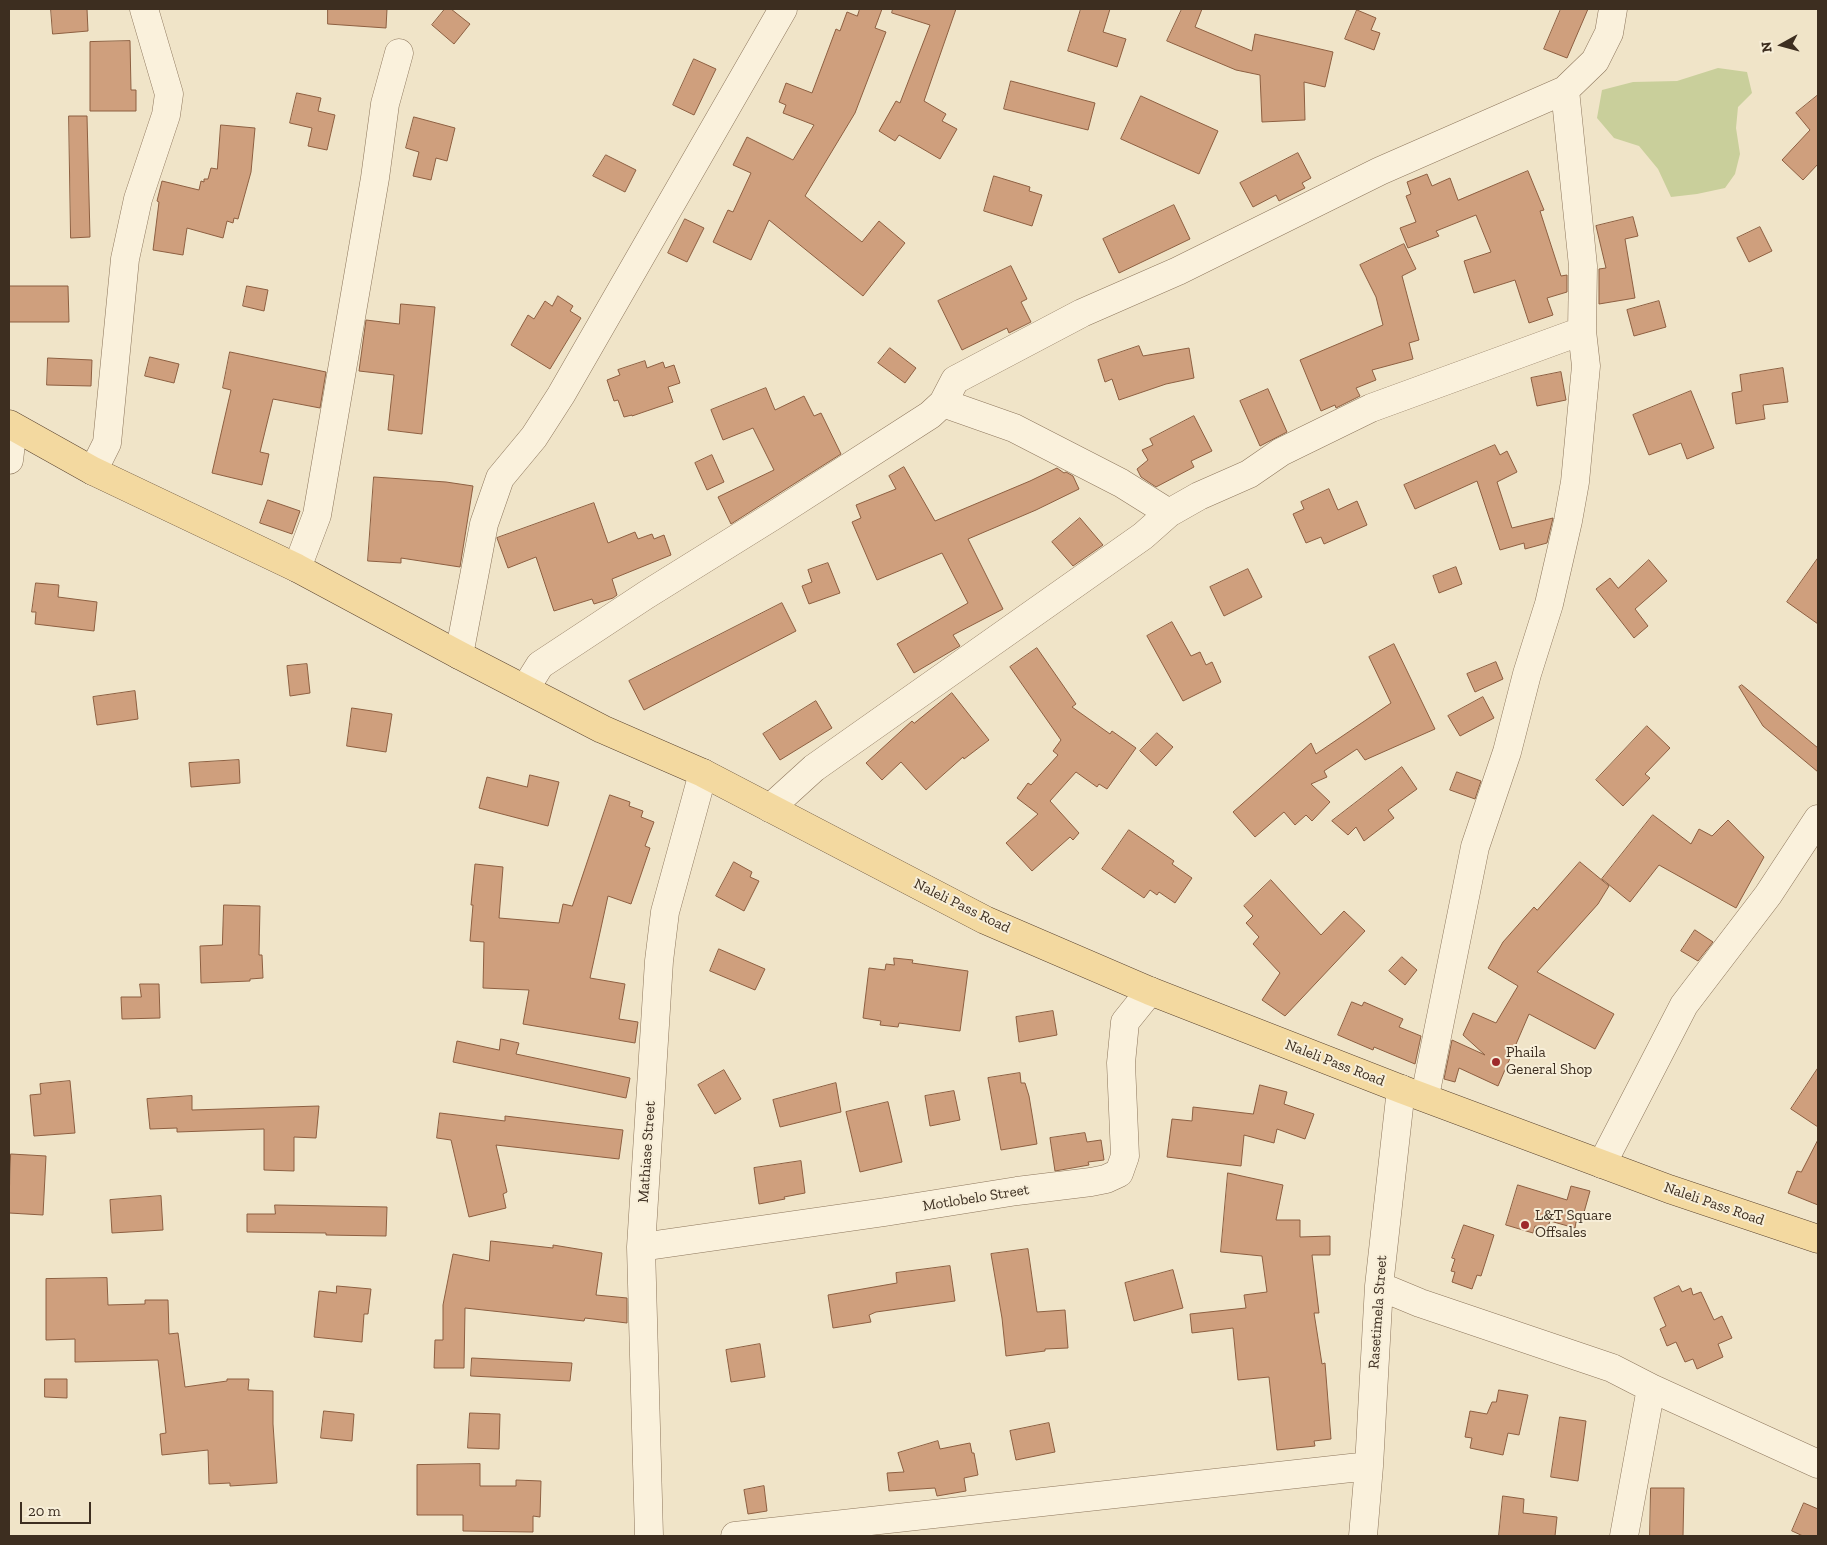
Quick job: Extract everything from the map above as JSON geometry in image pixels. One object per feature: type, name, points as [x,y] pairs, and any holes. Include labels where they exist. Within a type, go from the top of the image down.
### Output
[{"type":"main road","name":"Naleli Pass Road","points":[[11,426],[93,471],[297,568],[459,655],[602,728],[703,773],[985,920],[1150,991],[1413,1093],[1669,1189],[1818,1240]]},
{"type":"street","points":[[93,471],[107,443],[125,260],[138,200],[166,115],[169,94],[144,9]]},
{"type":"street","points":[[459,655],[484,524],[500,478],[534,437],[561,395],[783,9]]},
{"type":"street","points":[[525,689],[540,665],[646,595],[930,415],[943,403],[955,380],[1082,314],[1178,271],[1380,171],[1565,90],[1595,61],[1609,33],[1613,9]]},
{"type":"street","points":[[297,568],[317,515],[375,178],[385,104],[398,53]]},
{"type":"street","name":"Rasetimela Street","points":[[1363,1536],[1369,1466],[1379,1286],[1413,1093],[1475,847],[1507,752],[1527,674],[1549,604],[1568,521],[1574,482],[1586,366],[1582,331],[1583,266],[1565,90]]},
{"type":"street","points":[[770,808],[814,768],[1143,536],[1169,513],[1199,496],[1249,474],[1281,452],[1370,408],[1582,331]]},
{"type":"street","points":[[943,403],[1014,428],[1121,483],[1169,513]]},
{"type":"street","points":[[9,460],[11,426]]},
{"type":"street","name":"Mathiase Street","points":[[649,1536],[641,1247],[659,961],[665,912],[703,773]]},
{"type":"street","points":[[1602,1164],[1684,1005],[1768,895],[1818,819]]},
{"type":"street","name":"Motlobelo Street","points":[[641,1247],[868,1215],[1017,1191],[1091,1182],[1106,1179],[1119,1173],[1126,1156],[1121,1063],[1125,1022],[1150,991]]},
{"type":"street","points":[[1379,1286],[1420,1303],[1612,1368],[1651,1388],[1818,1464]]},
{"type":"street","points":[[1624,1536],[1651,1388]]},
{"type":"street","points":[[735,1536],[1369,1466]]},
{"type":"green space","points":[[1718,68],[1747,72],[1752,93],[1738,107],[1736,128],[1740,154],[1735,174],[1725,188],[1671,197],[1658,169],[1639,146],[1614,138],[1597,118],[1602,90],[1633,82],[1677,81]]},
{"type":"building","points":[[51,9],[87,9],[88,31],[53,34]]},
{"type":"building","points":[[328,9],[387,9],[386,28],[328,24]]},
{"type":"building","points":[[445,9],[451,9],[470,24],[454,44],[432,25]]},
{"type":"building","points":[[860,9],[882,9],[875,28],[886,32],[855,113],[805,196],[862,242],[879,221],[905,243],[863,296],[769,220],[751,260],[713,242],[728,210],[733,212],[751,173],[733,165],[747,137],[793,160],[814,125],[783,113],[786,105],[779,102],[786,83],[812,93],[836,29],[840,31],[847,12],[857,16]]},
{"type":"building","points":[[893,9],[956,9],[924,101],[946,114],[942,121],[957,129],[940,159],[899,135],[895,141],[879,131],[896,101],[900,103],[930,25],[892,13]]},
{"type":"building","points":[[1081,9],[1110,9],[1103,32],[1126,39],[1117,67],[1068,51]]},
{"type":"building","points":[[1182,9],[1202,9],[1195,27],[1252,51],[1255,34],[1333,52],[1325,87],[1304,82],[1305,120],[1262,122],[1260,75],[1236,70],[1167,41]]},
{"type":"building","points":[[1561,9],[1588,9],[1567,58],[1544,49]]},
{"type":"building","points":[[1357,10],[1376,18],[1371,30],[1380,33],[1374,50],[1345,39]]},
{"type":"building","points":[[130,41],[131,90],[136,90],[136,111],[90,111],[90,42]]},
{"type":"building","points":[[694,59],[716,69],[694,115],[673,105]]},
{"type":"building","points":[[1011,81],[1095,103],[1088,130],[1004,109]]},
{"type":"building","points":[[297,93],[321,98],[318,111],[335,115],[327,150],[308,146],[312,128],[290,123]]},
{"type":"building","points":[[1818,95],[1818,164],[1803,180],[1782,160],[1810,130],[1796,113]]},
{"type":"building","points":[[1141,96],[1218,131],[1199,174],[1121,139]]},
{"type":"building","points":[[69,116],[87,116],[90,237],[71,238]]},
{"type":"building","points":[[414,117],[455,128],[447,161],[436,158],[431,180],[413,176],[419,152],[406,148]]},
{"type":"building","points":[[221,125],[255,128],[251,172],[238,219],[234,218],[233,223],[227,221],[223,238],[187,228],[183,255],[153,250],[159,202],[157,201],[162,181],[199,190],[201,181],[204,182],[204,179],[208,179],[211,168],[217,169]]},
{"type":"building","points":[[1298,153],[1311,178],[1302,183],[1305,188],[1279,201],[1276,195],[1253,207],[1240,183]]},
{"type":"building","points":[[606,155],[636,170],[625,192],[593,176]]},
{"type":"building","points":[[1528,171],[1544,210],[1540,211],[1561,276],[1567,275],[1567,292],[1547,298],[1553,315],[1529,323],[1515,280],[1474,293],[1464,261],[1491,252],[1476,215],[1436,231],[1439,236],[1408,248],[1400,228],[1416,222],[1406,196],[1411,194],[1407,182],[1427,174],[1432,186],[1450,178],[1458,200]]},
{"type":"building","points":[[994,176],[1030,187],[1029,191],[1042,195],[1032,226],[984,211]]},
{"type":"building","points":[[1174,205],[1190,239],[1119,273],[1103,239]]},
{"type":"building","points":[[1633,217],[1638,236],[1625,239],[1635,298],[1599,304],[1599,269],[1606,268],[1596,226]]},
{"type":"building","points":[[685,219],[704,228],[687,262],[668,253]]},
{"type":"building","points":[[1760,227],[1772,251],[1749,262],[1737,238]]},
{"type":"building","points":[[1404,244],[1416,269],[1402,276],[1419,340],[1409,343],[1413,359],[1372,370],[1376,380],[1356,388],[1360,396],[1336,408],[1335,405],[1321,411],[1300,360],[1383,325],[1376,297],[1360,265]]},
{"type":"building","points":[[1011,266],[1027,299],[1021,302],[1031,322],[1009,333],[1007,328],[962,350],[938,301]]},
{"type":"building","points":[[9,286],[68,286],[69,322],[9,322]]},
{"type":"building","points":[[247,286],[268,290],[264,311],[243,306]]},
{"type":"building","points":[[558,296],[573,306],[570,311],[581,318],[550,369],[511,345],[528,315],[534,319],[545,301],[552,306]]},
{"type":"building","points":[[1659,301],[1666,327],[1634,336],[1627,310]]},
{"type":"building","points":[[401,304],[435,307],[422,434],[388,430],[394,375],[359,371],[366,320],[399,324]]},
{"type":"building","points":[[1139,346],[1143,356],[1189,348],[1194,378],[1166,384],[1119,400],[1112,379],[1105,382],[1098,360]]},
{"type":"building","points":[[890,348],[916,368],[905,383],[878,363]]},
{"type":"building","points":[[230,352],[326,372],[320,408],[273,399],[260,452],[269,454],[262,485],[212,473],[231,390],[223,388]]},
{"type":"building","points":[[150,357],[179,364],[174,383],[145,376]]},
{"type":"building","points":[[48,358],[92,360],[91,386],[47,385]]},
{"type":"building","points":[[645,361],[647,368],[663,362],[665,368],[674,365],[680,383],[668,387],[673,402],[624,417],[618,400],[614,401],[607,380],[620,375],[618,370]]},
{"type":"building","points":[[1783,368],[1788,402],[1763,405],[1765,419],[1736,424],[1732,393],[1742,391],[1740,375]]},
{"type":"building","points":[[1561,372],[1566,400],[1537,406],[1531,378]]},
{"type":"building","points":[[766,388],[775,410],[804,396],[814,416],[821,413],[841,454],[731,524],[718,497],[774,470],[753,428],[723,440],[711,410]]},
{"type":"building","points":[[1268,389],[1287,432],[1260,446],[1240,401]]},
{"type":"building","points":[[1691,391],[1714,448],[1687,459],[1681,443],[1649,455],[1633,415]]},
{"type":"building","points":[[1194,416],[1212,451],[1191,461],[1194,467],[1156,487],[1141,477],[1137,469],[1148,460],[1142,450],[1153,445],[1150,439]]},
{"type":"building","points":[[1495,445],[1500,455],[1507,451],[1517,472],[1497,482],[1512,528],[1553,518],[1547,543],[1525,549],[1524,543],[1500,550],[1477,481],[1415,509],[1404,485]]},
{"type":"building","points":[[712,455],[724,482],[707,490],[695,463]]},
{"type":"building","points":[[904,467],[935,521],[1057,468],[1073,476],[1079,489],[968,539],[1003,609],[953,635],[960,646],[914,673],[897,644],[968,603],[942,553],[877,580],[852,522],[861,518],[856,505],[896,489],[889,476]]},
{"type":"building","points":[[374,477],[446,482],[473,486],[460,567],[401,558],[401,563],[368,561]]},
{"type":"building","points":[[1329,489],[1338,510],[1357,501],[1367,525],[1324,544],[1321,537],[1306,543],[1293,514],[1304,509],[1301,502]]},
{"type":"building","points":[[268,500],[300,511],[292,534],[260,523]]},
{"type":"building","points":[[594,503],[608,543],[635,532],[638,539],[652,534],[654,539],[664,535],[671,555],[612,579],[617,595],[613,598],[594,604],[592,599],[554,611],[536,557],[508,568],[497,538]]},
{"type":"building","points":[[1080,518],[1103,545],[1073,566],[1052,542]]},
{"type":"building","points":[[1818,558],[1818,624],[1787,602]]},
{"type":"building","points":[[1649,560],[1667,581],[1635,609],[1648,626],[1634,638],[1596,589],[1610,578],[1618,588]]},
{"type":"building","points":[[828,563],[840,593],[809,604],[802,586],[812,582],[808,570]]},
{"type":"building","points":[[1456,567],[1462,584],[1439,593],[1433,576]]},
{"type":"building","points":[[1248,569],[1262,597],[1224,616],[1210,587]]},
{"type":"building","points":[[36,583],[59,585],[58,597],[97,602],[94,631],[35,624],[36,612],[32,612]]},
{"type":"building","points":[[782,603],[796,631],[644,710],[629,681]]},
{"type":"building","points":[[1172,622],[1191,656],[1200,652],[1206,665],[1212,662],[1221,682],[1183,701],[1147,636]]},
{"type":"building","points":[[1394,644],[1435,729],[1365,760],[1357,749],[1324,771],[1327,777],[1311,784],[1330,802],[1312,821],[1306,815],[1295,825],[1284,812],[1255,837],[1233,812],[1311,743],[1316,754],[1391,703],[1369,657]]},
{"type":"building","points":[[1037,648],[1076,704],[1072,707],[1110,734],[1112,731],[1136,748],[1107,789],[1099,784],[1097,787],[1076,772],[1050,801],[1079,833],[1073,840],[1070,837],[1032,871],[1006,843],[1038,814],[1017,798],[1028,783],[1031,785],[1058,755],[1053,751],[1061,740],[1010,667]]},
{"type":"building","points":[[1496,662],[1503,679],[1475,692],[1467,674]]},
{"type":"building","points":[[307,664],[310,693],[290,696],[287,666]]},
{"type":"building","points":[[1742,685],[1818,748],[1818,772],[1763,726],[1739,687]]},
{"type":"building","points":[[135,691],[138,719],[97,725],[93,697]]},
{"type":"building","points":[[952,693],[989,740],[964,759],[963,757],[926,790],[901,762],[882,780],[866,763],[912,721],[914,723]]},
{"type":"building","points":[[1483,697],[1494,718],[1460,736],[1448,716]]},
{"type":"building","points":[[816,701],[832,728],[780,760],[763,734]]},
{"type":"building","points":[[352,708],[392,714],[386,752],[347,746]]},
{"type":"building","points":[[1647,726],[1670,748],[1645,774],[1650,778],[1623,806],[1596,780]]},
{"type":"building","points":[[1157,733],[1173,747],[1156,766],[1140,751]]},
{"type":"building","points":[[239,760],[240,783],[191,787],[189,763]]},
{"type":"building","points":[[1402,767],[1417,789],[1388,810],[1394,818],[1364,841],[1356,827],[1348,835],[1332,821]]},
{"type":"building","points":[[1457,772],[1481,781],[1475,799],[1450,790]]},
{"type":"building","points":[[530,775],[559,782],[548,826],[479,808],[487,777],[527,787]]},
{"type":"building","points":[[610,795],[630,802],[629,806],[643,811],[641,817],[654,822],[645,846],[650,848],[631,904],[608,896],[590,978],[625,984],[619,1019],[638,1022],[635,1043],[523,1024],[529,990],[483,988],[484,942],[470,941],[475,864],[503,867],[499,918],[559,923],[563,904],[572,906]]},
{"type":"building","points":[[1653,815],[1691,844],[1699,829],[1712,836],[1728,820],[1764,857],[1736,908],[1659,865],[1630,902],[1602,879]]},
{"type":"building","points":[[1129,830],[1174,861],[1172,864],[1192,878],[1175,903],[1159,892],[1157,895],[1150,890],[1144,898],[1102,869]]},
{"type":"building","points":[[734,862],[752,872],[750,877],[759,881],[744,911],[716,896]]},
{"type":"building","points":[[1580,862],[1609,886],[1598,904],[1537,972],[1614,1014],[1595,1049],[1529,1014],[1498,1086],[1459,1068],[1455,1082],[1444,1079],[1452,1040],[1485,1055],[1463,1035],[1473,1013],[1496,1023],[1518,986],[1488,968],[1503,942],[1534,907],[1537,910]]},
{"type":"building","points":[[1271,880],[1321,935],[1344,911],[1365,931],[1285,1016],[1262,1000],[1280,973],[1253,944],[1259,937],[1246,923],[1253,916],[1244,906]]},
{"type":"building","points":[[224,905],[260,906],[259,955],[262,955],[263,978],[250,979],[250,981],[201,983],[200,946],[222,945]]},
{"type":"building","points":[[1695,930],[1713,942],[1698,961],[1681,951]]},
{"type":"building","points":[[719,949],[765,969],[755,990],[710,971]]},
{"type":"building","points":[[1402,957],[1417,970],[1405,985],[1389,971]]},
{"type":"building","points":[[894,958],[913,960],[912,963],[968,971],[960,1031],[899,1023],[898,1027],[880,1025],[881,1021],[863,1018],[869,968],[885,970],[886,964],[894,965]]},
{"type":"building","points":[[140,984],[159,984],[160,1018],[122,1019],[121,997],[141,997]]},
{"type":"building","points":[[1352,1002],[1362,1006],[1364,1002],[1403,1019],[1399,1027],[1421,1036],[1415,1064],[1374,1047],[1373,1050],[1338,1035]]},
{"type":"building","points":[[1053,1011],[1057,1035],[1019,1042],[1016,1017]]},
{"type":"building","points":[[501,1039],[519,1043],[516,1054],[630,1078],[626,1098],[453,1062],[457,1041],[499,1050]]},
{"type":"building","points":[[1818,1068],[1818,1127],[1791,1109]]},
{"type":"building","points":[[724,1070],[741,1099],[715,1114],[698,1085]]},
{"type":"building","points":[[1020,1073],[1021,1083],[1025,1083],[1029,1096],[1037,1144],[1001,1150],[988,1078]]},
{"type":"building","points":[[70,1081],[75,1133],[34,1136],[30,1095],[41,1094],[40,1084]]},
{"type":"building","points":[[836,1083],[841,1112],[780,1127],[773,1100]]},
{"type":"building","points":[[1260,1085],[1287,1092],[1284,1104],[1314,1114],[1305,1139],[1277,1129],[1274,1143],[1244,1135],[1241,1166],[1167,1157],[1172,1119],[1192,1121],[1193,1107],[1253,1114]]},
{"type":"building","points":[[954,1091],[960,1120],[930,1126],[925,1096]]},
{"type":"building","points":[[192,1096],[192,1110],[319,1106],[316,1138],[294,1137],[294,1171],[264,1170],[264,1129],[177,1132],[177,1128],[150,1129],[147,1099]]},
{"type":"building","points":[[888,1102],[902,1162],[860,1172],[846,1112]]},
{"type":"building","points":[[440,1113],[505,1121],[505,1116],[623,1130],[619,1159],[496,1145],[507,1192],[503,1194],[506,1208],[469,1217],[451,1140],[437,1138]]},
{"type":"building","points":[[1085,1133],[1087,1142],[1101,1140],[1104,1160],[1088,1162],[1089,1165],[1055,1171],[1050,1138]]},
{"type":"building","points":[[1818,1140],[1818,1205],[1788,1193],[1797,1171],[1801,1172]]},
{"type":"building","points":[[11,1154],[46,1156],[43,1215],[9,1213]]},
{"type":"building","points":[[801,1161],[805,1193],[759,1204],[754,1168]]},
{"type":"building","points":[[1228,1173],[1283,1185],[1276,1220],[1300,1220],[1300,1237],[1330,1236],[1330,1255],[1312,1255],[1319,1313],[1314,1313],[1322,1364],[1325,1363],[1331,1439],[1314,1441],[1315,1446],[1277,1450],[1269,1377],[1238,1380],[1233,1328],[1192,1333],[1190,1314],[1246,1308],[1244,1295],[1267,1292],[1262,1256],[1221,1252]]},
{"type":"building","points":[[1518,1185],[1567,1200],[1571,1186],[1590,1191],[1581,1223],[1576,1222],[1575,1228],[1550,1221],[1547,1229],[1535,1226],[1533,1233],[1506,1225]]},
{"type":"building","points":[[161,1196],[163,1230],[112,1233],[110,1200]]},
{"type":"building","points":[[275,1205],[387,1207],[386,1236],[247,1232],[247,1214],[275,1214]]},
{"type":"building","points":[[1464,1225],[1494,1235],[1481,1276],[1477,1275],[1472,1289],[1452,1282],[1455,1272],[1451,1271],[1455,1259],[1452,1258]]},
{"type":"building","points":[[491,1241],[553,1248],[553,1245],[602,1253],[596,1295],[627,1298],[627,1323],[585,1318],[584,1321],[465,1308],[464,1368],[434,1368],[435,1340],[443,1340],[443,1305],[453,1254],[489,1261]]},
{"type":"building","points":[[1028,1249],[1037,1312],[1065,1310],[1068,1348],[1045,1349],[1045,1351],[1006,1356],[1002,1318],[991,1254]]},
{"type":"building","points":[[950,1266],[955,1301],[876,1312],[869,1315],[871,1322],[833,1328],[828,1295],[897,1283],[896,1273]]},
{"type":"building","points":[[1173,1270],[1183,1308],[1134,1321],[1125,1283]]},
{"type":"building","points":[[107,1278],[108,1305],[145,1304],[145,1300],[168,1300],[169,1334],[178,1333],[185,1387],[227,1381],[227,1379],[249,1379],[248,1390],[273,1391],[277,1483],[230,1486],[230,1483],[209,1484],[208,1450],[162,1455],[160,1434],[166,1433],[158,1360],[75,1362],[75,1339],[46,1340],[46,1279]]},
{"type":"building","points":[[337,1286],[371,1289],[368,1314],[364,1314],[362,1342],[314,1337],[319,1291],[336,1293]]},
{"type":"building","points":[[1679,1286],[1682,1292],[1691,1288],[1693,1295],[1701,1292],[1714,1320],[1722,1316],[1732,1338],[1718,1344],[1723,1357],[1697,1369],[1693,1359],[1685,1362],[1676,1342],[1667,1346],[1660,1329],[1666,1326],[1654,1298]]},
{"type":"building","points":[[760,1344],[765,1377],[731,1382],[726,1350]]},
{"type":"building","points":[[472,1358],[572,1363],[570,1381],[471,1376]]},
{"type":"building","points":[[45,1379],[67,1379],[67,1398],[45,1397]]},
{"type":"building","points":[[1499,1390],[1528,1395],[1519,1435],[1508,1433],[1503,1455],[1470,1448],[1472,1438],[1465,1437],[1470,1411],[1487,1414],[1492,1402],[1496,1402]]},
{"type":"building","points":[[324,1411],[354,1414],[352,1441],[321,1438]]},
{"type":"building","points":[[470,1413],[500,1414],[499,1449],[468,1448]]},
{"type":"building","points":[[1560,1417],[1586,1421],[1578,1481],[1551,1477]]},
{"type":"building","points":[[1049,1423],[1055,1452],[1016,1460],[1010,1431]]},
{"type":"building","points":[[938,1441],[940,1449],[970,1443],[978,1475],[964,1478],[966,1491],[937,1496],[935,1488],[889,1491],[887,1473],[904,1472],[898,1453]]},
{"type":"building","points":[[480,1464],[480,1486],[516,1486],[516,1480],[541,1481],[540,1517],[533,1516],[533,1532],[463,1531],[463,1515],[417,1515],[417,1465]]},
{"type":"building","points":[[764,1486],[767,1511],[748,1514],[744,1490]]},
{"type":"building","points":[[1651,1488],[1684,1488],[1683,1536],[1650,1536]]},
{"type":"building","points":[[1503,1496],[1524,1499],[1523,1513],[1557,1517],[1555,1536],[1499,1536]]},
{"type":"building","points":[[1804,1503],[1818,1509],[1818,1536],[1803,1536],[1792,1531]]},
{"type":"place","name":"Phaila General Shop","points":[[1496,1062]]},
{"type":"place","name":"L&T Square Offsales","points":[[1525,1225]]}]
